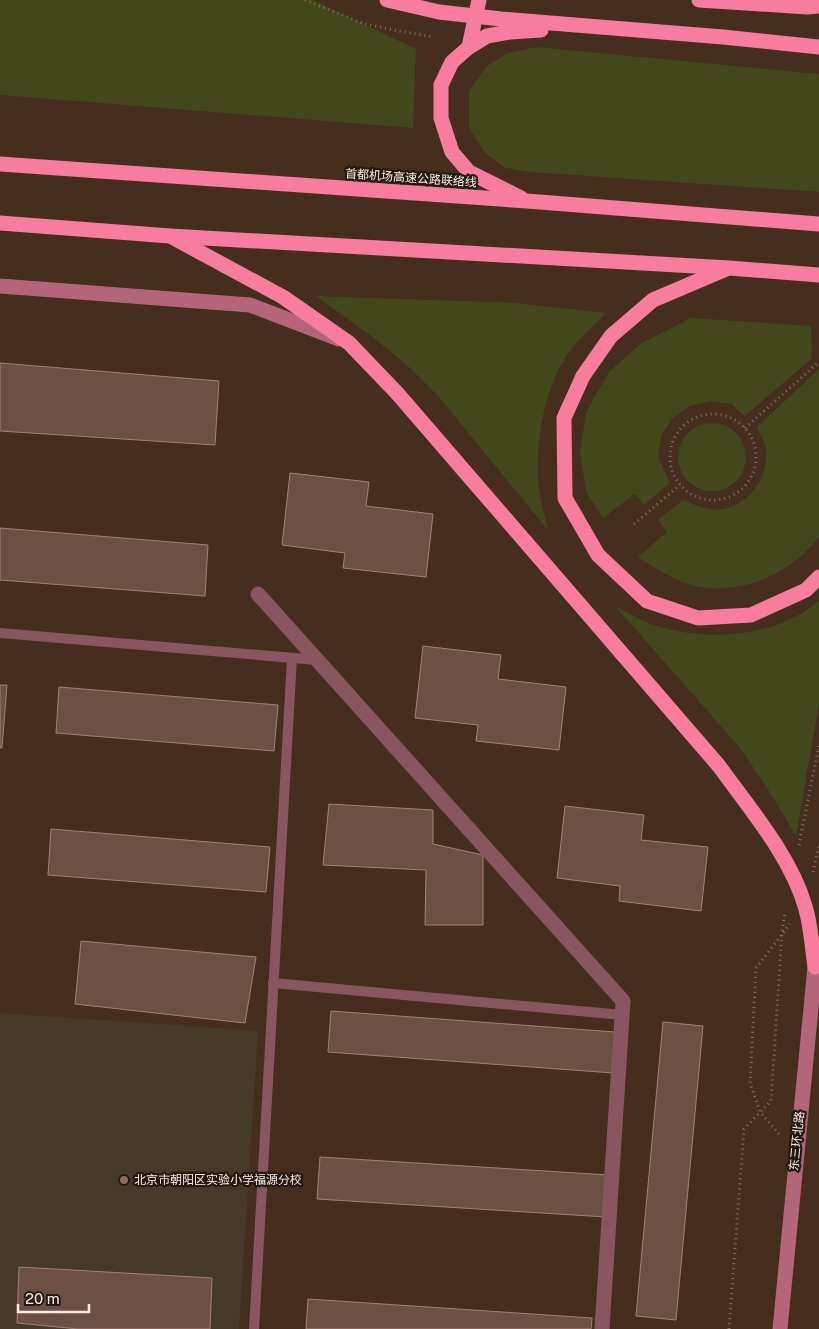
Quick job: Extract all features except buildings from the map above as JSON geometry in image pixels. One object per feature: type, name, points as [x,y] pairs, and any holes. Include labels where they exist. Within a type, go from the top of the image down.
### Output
[{"type":"highway","points":[[387,0],[439,12],[475,16],[819,47]]},
{"type":"highway","points":[[469,47],[479,0]]},
{"type":"highway","points":[[699,0],[807,8],[819,6]]},
{"type":"highway","points":[[527,201],[470,172],[452,152],[441,118],[441,85],[452,62],[469,47],[487,36],[510,32],[593,26]]},
{"type":"highway","name":"首都机场高速公路联络线","points":[[0,164],[527,201],[819,224]]},
{"type":"highway","points":[[0,223],[170,236],[729,268],[819,275]]},
{"type":"highway","points":[[170,236],[283,297],[349,343],[397,393],[719,766],[791,871],[806,907],[817,960]]},
{"type":"highway","points":[[729,268],[654,300],[612,336],[583,376],[564,418],[565,498],[598,555],[647,601],[698,618],[751,615],[806,590],[819,577]]},
{"type":"street","points":[[0,286],[250,305],[349,343]]},
{"type":"street","points":[[258,594],[624,1001],[602,1329]]},
{"type":"street","name":"东三环北路","points":[[780,1329],[796,1154],[817,960]]},
{"type":"lane","points":[[0,634],[317,660]]},
{"type":"lane","points":[[254,1329],[292,658]]},
{"type":"lane","points":[[273,983],[623,1015]]},
{"type":"path","points":[[305,0],[362,23],[434,37]]},
{"type":"path","points":[[745,428],[819,362]]},
{"type":"path","points":[[712,413],[729,416],[745,428],[756,448],[754,471],[744,488],[735,494],[714,500],[698,497],[680,485],[670,466],[671,445],[680,428],[693,418],[712,413]]},
{"type":"path","points":[[634,524],[680,485]]},
{"type":"path","points":[[796,1154],[760,1112],[750,1083],[756,968],[782,932],[806,907],[819,846]]},
{"type":"path","points":[[729,1329],[744,1129],[771,1101],[778,1006]]},
{"type":"shaded area","name":"北京市朝阳区实验小学福源分校","points":[[0,1013],[258,1031],[239,1329],[0,1329]]},
{"type":"green space","points":[[0,0],[313,0],[416,49],[413,128],[0,95]]},
{"type":"green space","points":[[536,47],[819,74],[819,192],[530,172],[506,168],[485,153],[469,128],[469,91],[487,66],[508,53]]},
{"type":"green space","points":[[316,296],[514,303],[606,313],[565,358],[549,393],[541,425],[538,458],[540,494],[548,530],[439,397],[409,367],[374,338]]},
{"type":"green space","points":[[691,318],[811,326],[812,358],[745,416],[731,404],[710,401],[690,406],[673,418],[661,436],[658,457],[670,483],[644,505],[635,494],[603,518],[586,492],[580,452],[586,412],[609,372],[640,344]]},
{"type":"green space","points":[[819,369],[819,537],[807,551],[776,573],[759,581],[741,586],[722,588],[704,588],[685,583],[638,557],[667,532],[658,520],[683,500],[703,508],[719,510],[734,506],[750,494],[761,478],[766,458],[766,448],[757,427]]},
{"type":"green space","points":[[712,423],[725,426],[736,433],[743,444],[746,457],[743,470],[736,481],[725,488],[712,491],[699,488],[688,481],[681,470],[678,457],[681,444],[688,433],[699,426]]},
{"type":"green space","points":[[819,601],[819,705],[796,836],[741,749],[615,606],[660,627],[710,635],[745,633],[778,625],[800,614]]},
{"type":"place","name":"北京市朝阳区实验小学福源分校","points":[[124,1180]]}]
